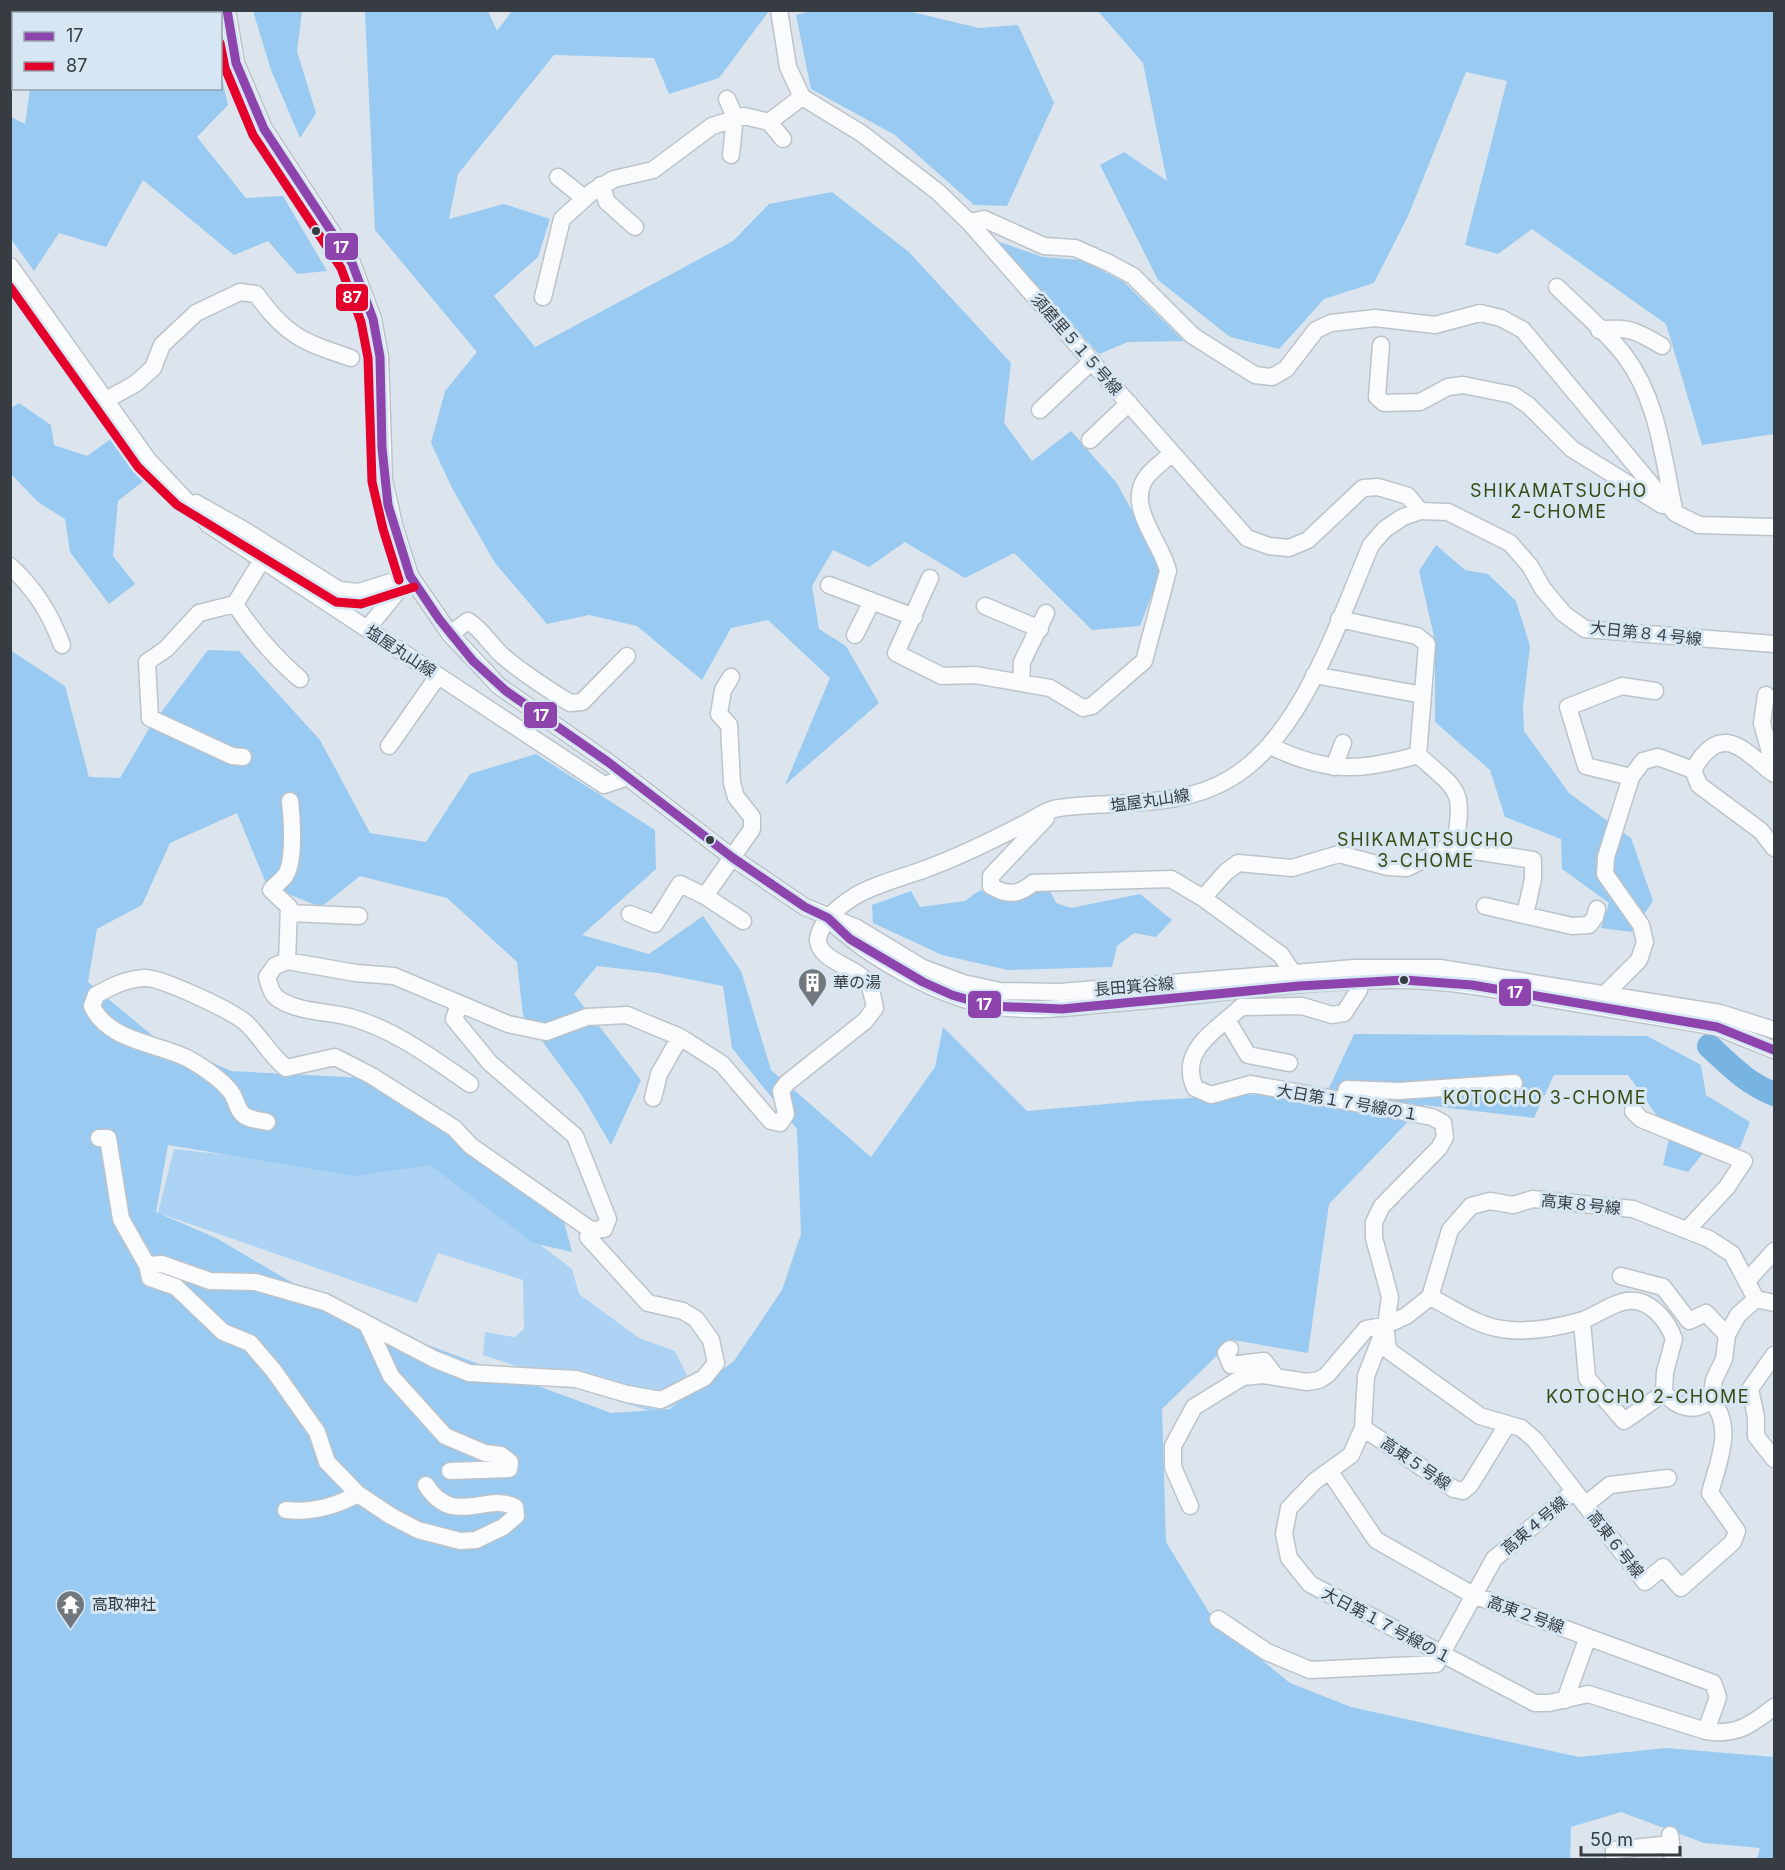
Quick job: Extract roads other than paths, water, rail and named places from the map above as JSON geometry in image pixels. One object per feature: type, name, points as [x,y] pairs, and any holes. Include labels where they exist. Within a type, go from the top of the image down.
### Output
[{"type":"street","name":"長田箕谷線","points":[[227,10],[236,63],[264,129],[352,263],[373,319],[380,357],[384,480],[396,533],[410,576],[450,634],[472,661],[506,691],[628,777],[733,858],[805,907],[857,928],[912,963],[933,972],[1000,991],[1060,992],[1293,972],[1390,967],[1440,968],[1719,1013],[1774,1030]]},
{"type":"street","points":[[769,122],[802,97],[788,67],[779,10]]},
{"type":"street","name":"須磨里５１５号線","points":[[802,97],[861,133],[938,192],[969,222],[1247,538],[1269,546],[1289,548],[1308,540],[1363,488],[1378,487],[1408,496],[1420,511]]},
{"type":"street","points":[[727,99],[735,117],[731,155]]},
{"type":"street","points":[[543,297],[558,244],[558,215],[601,185],[614,179],[653,170],[698,134],[735,117],[744,116],[769,122],[783,139]]},
{"type":"street","points":[[558,177],[584,198]]},
{"type":"street","points":[[601,185],[608,202],[635,227]]},
{"type":"street","points":[[969,222],[984,219],[1044,246],[1075,248],[1109,263],[1132,276],[1193,336],[1255,375],[1272,378],[1286,369],[1316,330],[1331,323],[1375,318],[1435,325],[1480,313],[1501,318],[1523,330],[1675,513]]},
{"type":"street","name":"塩屋丸山線","points":[[10,266],[148,460],[208,524],[604,785],[628,777]]},
{"type":"street","points":[[1557,287],[1625,356],[1643,385],[1653,408],[1675,513]]},
{"type":"street","points":[[104,401],[135,384],[153,368],[162,345],[196,313],[240,292],[256,294],[287,332],[351,358]]},
{"type":"street","points":[[1599,330],[1622,327],[1639,332],[1662,346]]},
{"type":"street","points":[[1381,345],[1377,397],[1384,403],[1420,402],[1448,387],[1455,386],[1513,395],[1528,405],[1572,450],[1675,513],[1699,525],[1774,527]]},
{"type":"street","points":[[1040,410],[1092,361]]},
{"type":"street","points":[[1090,440],[1129,403]]},
{"type":"street","points":[[930,578],[896,653],[942,676],[975,675],[1050,688],[1083,708],[1092,706],[1144,661],[1168,572],[1140,507],[1140,491],[1147,476],[1173,453]]},
{"type":"street","points":[[185,497],[244,530],[339,591],[359,592],[410,576]]},
{"type":"street","name":"塩屋丸山線","points":[[828,918],[854,896],[962,856],[1057,808],[1121,806],[1191,795],[1231,778],[1270,746],[1314,675],[1371,545],[1385,529],[1403,517],[1420,511]]},
{"type":"street","name":"大日第８４号線","points":[[1420,511],[1448,512],[1510,543],[1530,566],[1543,589],[1564,614],[1585,629],[1774,644]]},
{"type":"street","points":[[243,757],[232,756],[150,718],[147,662],[166,649],[199,613],[235,604],[262,560]]},
{"type":"street","points":[[10,566],[31,586],[53,620],[62,645]]},
{"type":"street","points":[[367,629],[410,576]]},
{"type":"street","points":[[829,585],[914,617]]},
{"type":"street","points":[[855,635],[872,601]]},
{"type":"street","points":[[235,604],[265,645],[300,679]]},
{"type":"street","points":[[985,606],[1040,629]]},
{"type":"street","points":[[1021,683],[1022,662],[1046,613]]},
{"type":"street","points":[[1339,619],[1417,636],[1427,644],[1418,755]]},
{"type":"street","points":[[450,634],[468,621],[479,627],[486,639],[505,658],[570,703],[582,702],[627,656]]},
{"type":"street","points":[[1314,675],[1423,694]]},
{"type":"street","points":[[389,746],[438,676]]},
{"type":"street","points":[[705,896],[752,829],[752,817],[736,798],[732,783],[729,725],[719,714],[723,690],[730,677]]},
{"type":"street","points":[[1631,777],[1586,766],[1568,707],[1623,686],[1655,691]]},
{"type":"street","points":[[1766,694],[1762,723],[1770,752],[1771,772]]},
{"type":"street","points":[[1334,767],[1343,743]]},
{"type":"street","points":[[1693,770],[1703,753],[1716,744],[1732,744],[1746,749],[1771,772]]},
{"type":"street","points":[[1270,746],[1290,756],[1334,767],[1355,769],[1381,766],[1418,755]]},
{"type":"street","points":[[1418,755],[1452,783],[1461,805],[1455,848]]},
{"type":"street","points":[[1605,994],[1638,960],[1645,942],[1641,925],[1605,874],[1606,857],[1631,777],[1643,761],[1658,757],[1693,770],[1699,786],[1761,831],[1774,848]]},
{"type":"street","points":[[287,960],[289,907],[271,890],[286,875],[298,823],[290,801]]},
{"type":"street","points":[[1057,808],[991,876],[991,886],[1003,894],[1022,892],[1033,883],[1171,879],[1203,898],[1281,955],[1293,972]]},
{"type":"street","points":[[1203,898],[1226,872],[1238,863],[1292,868],[1339,854],[1388,867],[1407,868],[1444,849],[1455,848],[1533,860],[1533,879],[1525,915]]},
{"type":"street","points":[[630,914],[655,924],[680,884],[705,896],[742,921]]},
{"type":"street","points":[[1485,906],[1572,926],[1589,925],[1597,909]]},
{"type":"street","points":[[289,913],[359,916]]},
{"type":"street","name":"長田箕谷線","points":[[828,918],[850,939],[923,982],[952,995],[990,1006],[1017,1009],[1062,1009],[1355,982],[1404,980],[1472,985],[1717,1028],[1774,1050]]},
{"type":"street","points":[[470,1084],[397,1034],[352,1017],[308,1009],[281,1001],[271,992],[267,977],[275,966],[287,960],[356,973],[394,976],[508,1024],[546,1032],[588,1017],[627,1015],[680,1036],[722,1064],[771,1121],[780,1123],[786,1114],[781,1091],[787,1083],[865,1020],[874,1008],[869,984],[857,971],[825,955],[820,947],[818,938],[828,918]]},
{"type":"street","points":[[267,1122],[246,1117],[237,1107],[233,1095],[219,1079],[187,1058],[112,1029],[98,1018],[92,1006],[96,995],[120,982],[147,977],[213,1002],[246,1023],[270,1055],[286,1068],[335,1057],[372,1076],[454,1128],[471,1146],[591,1230],[604,1229],[608,1219],[575,1136],[490,1063],[454,1019],[459,1005]]},
{"type":"street","points":[[1289,1062],[1248,1055],[1227,1020],[1241,1007],[1302,1006],[1332,1015],[1344,1013],[1359,990],[1355,982]]},
{"type":"street","name":"大日第１７号線の１","points":[[1227,1020],[1196,1048],[1189,1061],[1190,1077],[1195,1088],[1211,1095],[1251,1084],[1432,1117],[1443,1123],[1445,1137],[1439,1148],[1382,1206],[1374,1222],[1374,1238],[1390,1297],[1386,1325],[1366,1376],[1363,1428],[1351,1455],[1303,1492],[1289,1508],[1284,1534],[1289,1558],[1310,1584],[1535,1702],[1565,1700],[1588,1694],[1706,1731],[1725,1734],[1753,1724],[1774,1707]]},
{"type":"street","points":[[653,1098],[659,1074],[680,1036]]},
{"type":"street","points":[[1344,1101],[1347,1089],[1399,1091],[1514,1083]]},
{"type":"street","points":[[1633,1110],[1641,1119],[1744,1161],[1726,1187],[1687,1230]]},
{"type":"street","points":[[99,1138],[108,1138],[121,1219],[147,1265],[150,1278],[176,1287],[223,1332],[250,1343],[274,1371],[317,1432],[327,1462],[358,1494],[418,1530],[460,1541],[476,1540],[503,1527],[516,1516],[515,1507],[505,1502],[466,1509],[444,1503],[432,1494],[426,1485]]},
{"type":"street","name":"高東８号線","points":[[1431,1297],[1449,1230],[1472,1206],[1490,1201],[1513,1205],[1533,1199],[1633,1209],[1709,1239],[1731,1254],[1748,1280],[1756,1299]]},
{"type":"street","points":[[147,1265],[162,1264],[210,1281],[255,1282],[325,1302],[434,1359],[469,1373],[576,1379],[627,1394],[661,1400],[704,1378],[716,1363],[711,1340],[696,1318],[683,1311],[648,1303],[588,1237],[591,1230]]},
{"type":"street","points":[[1748,1280],[1774,1251]]},
{"type":"street","points":[[1621,1276],[1663,1287],[1689,1321],[1706,1313],[1728,1335]]},
{"type":"street","points":[[1190,1506],[1173,1467],[1173,1446],[1194,1407],[1243,1377],[1263,1375],[1307,1382],[1319,1380],[1366,1329],[1386,1325],[1406,1316],[1431,1297],[1487,1326],[1503,1330],[1548,1329],[1582,1320],[1627,1301],[1645,1304],[1660,1314],[1674,1338],[1665,1372],[1664,1393],[1675,1405],[1692,1407],[1705,1405],[1710,1400],[1714,1380],[1724,1359],[1728,1335],[1738,1315],[1756,1299],[1774,1303]]},
{"type":"street","points":[[1582,1320],[1587,1378],[1624,1421],[1664,1393]]},
{"type":"street","points":[[367,1324],[391,1376],[445,1436],[485,1453],[501,1455],[510,1462],[509,1469],[498,1472],[450,1472]]},
{"type":"street","name":"高東６号線","points":[[1386,1325],[1388,1350],[1480,1416],[1521,1428],[1535,1440],[1645,1582],[1663,1567],[1681,1588],[1733,1542],[1737,1531],[1710,1493],[1725,1426],[1718,1408],[1710,1400]]},
{"type":"street","points":[[1230,1349],[1226,1353],[1226,1358],[1231,1365],[1264,1361],[1276,1377]]},
{"type":"street","points":[[1774,1355],[1750,1389],[1756,1417],[1756,1436],[1774,1460]]},
{"type":"street","name":"高東５号線","points":[[1363,1428],[1454,1489],[1463,1491],[1470,1485],[1507,1425]]},
{"type":"street","name":"高東２号線","points":[[1330,1472],[1376,1540],[1473,1595],[1713,1683],[1718,1697],[1706,1731]]},
{"type":"street","points":[[1585,1505],[1610,1485],[1668,1478]]},
{"type":"street","name":"高東４号線","points":[[1443,1655],[1494,1559],[1574,1491]]},
{"type":"street","points":[[286,1510],[301,1512],[339,1505],[358,1494]]},
{"type":"street","points":[[1218,1619],[1267,1652],[1310,1670],[1436,1664],[1443,1655]]},
{"type":"street","points":[[1565,1700],[1588,1637]]},
{"type":"street","points":[[1614,1860],[1614,1850],[1671,1846]]},
{"type":"waterway","points":[[1709,1046],[1747,1079],[1774,1094]]},
{"type":"place","name":"華の湯","points":[[812,1008]]},
{"type":"place","name":"高取神社","points":[[71,1630]]},
{"type":"district","name":"SHIKAMATSUCHO 2-CHOME","points":[[1559,501]]},
{"type":"district","name":"SHIKAMATSUCHO 3-CHOME","points":[[1426,850]]},
{"type":"district","name":"KOTOCHO 3-CHOME","points":[[1545,1098]]},
{"type":"district","name":"KOTOCHO 2-CHOME","points":[[1648,1397]]}]
